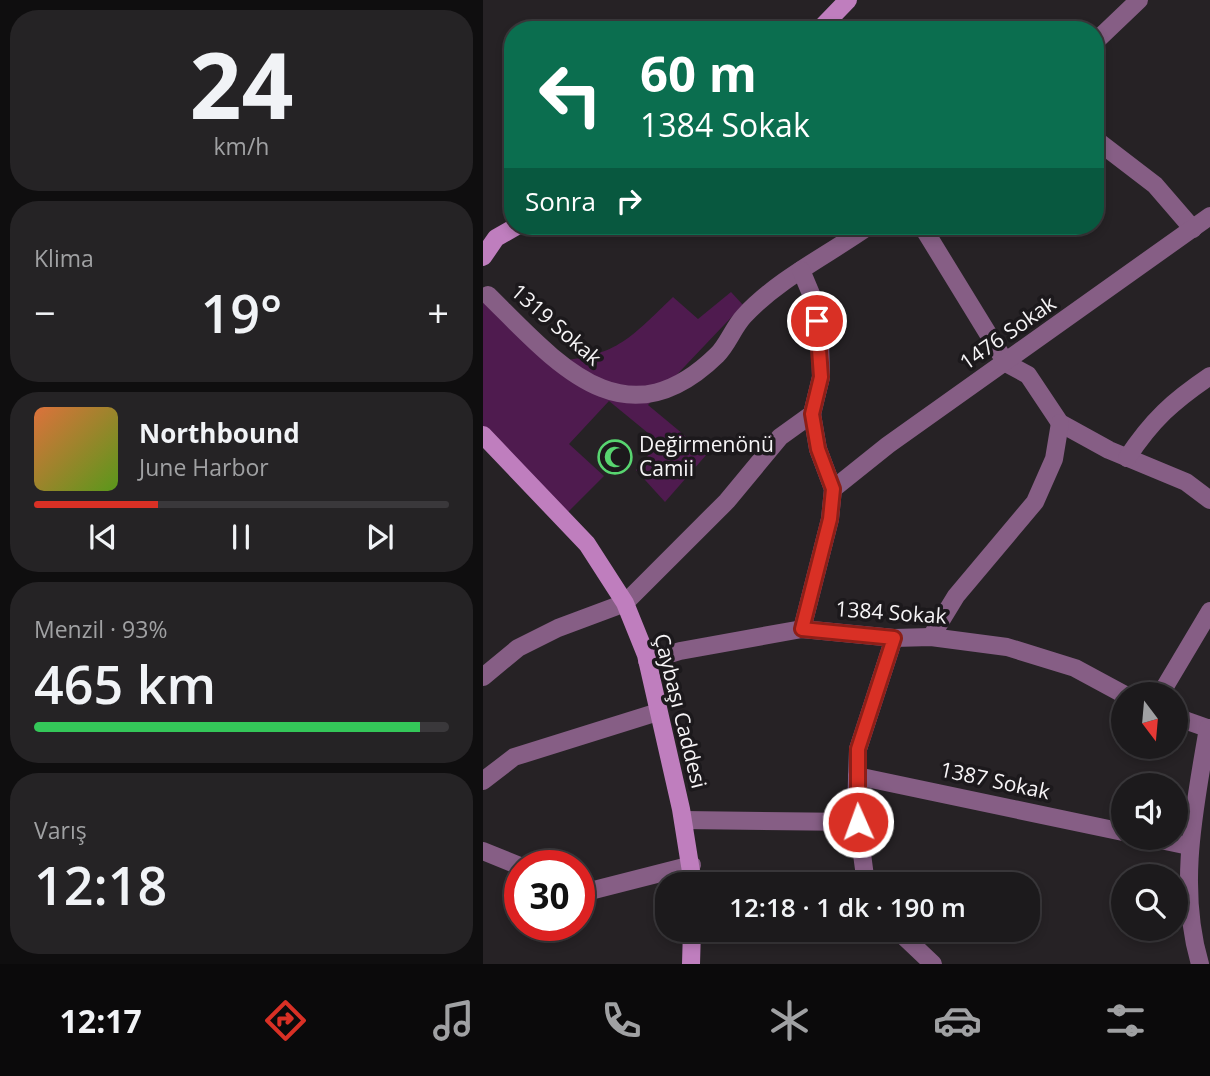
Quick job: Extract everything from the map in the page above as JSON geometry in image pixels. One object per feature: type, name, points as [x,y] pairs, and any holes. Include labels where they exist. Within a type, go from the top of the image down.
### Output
[{"type":"main road","points":[[828,21],[848,0]]},
{"type":"main road","points":[[483,257],[490,240]]},
{"type":"main road","name":"Çaybaşı Caddesi","points":[[483,435],[587,544],[625,603],[647,661],[692,872]]},
{"type":"main road","points":[[691,964],[692,942]]},
{"type":"street","points":[[1104,33],[1139,0]]},
{"type":"street","points":[[1104,146],[1155,185],[1193,229]]},
{"type":"street","name":"1476 Sokak","points":[[833,489],[888,445],[1210,216]]},
{"type":"street","name":"1319 Sokak","points":[[488,295],[547,353],[593,387],[633,396],[668,390],[690,377],[718,354],[744,316],[801,270],[855,235]]},
{"type":"street","points":[[928,235],[1006,363],[1028,376],[1060,423],[1127,458],[1186,482],[1210,500]]},
{"type":"street","points":[[801,270],[814,301],[820,341],[821,377],[812,414],[818,449],[833,489],[830,519],[802,629]]},
{"type":"street","points":[[1127,458],[1151,423],[1172,401],[1210,376]]},
{"type":"street","points":[[483,677],[518,648],[558,628],[625,603],[702,528],[780,437],[812,414]]},
{"type":"street","points":[[931,637],[956,596],[1035,502],[1054,458],[1060,423]]},
{"type":"street","points":[[1168,682],[1210,611]]},
{"type":"street","name":"1384 Sokak","points":[[647,661],[680,651],[802,629],[894,638],[931,637],[1007,647],[1075,668],[1111,687]]},
{"type":"street","points":[[864,872],[858,822],[858,749],[894,638]]},
{"type":"street","points":[[483,781],[514,757],[659,712]]},
{"type":"street","points":[[1188,721],[1209,728],[1189,846],[1190,932],[1200,964]]},
{"type":"street","name":"1387 Sokak","points":[[857,776],[1111,829]]},
{"type":"street","points":[[683,820],[858,822]]},
{"type":"street","points":[[483,851],[504,860]]},
{"type":"street","points":[[595,890],[692,865]]},
{"type":"street","points":[[910,942],[933,964]]},
{"type":"shaded area","points":[[483,290],[558,361],[596,354],[623,342],[673,297],[698,319],[731,292],[743,305],[648,405],[707,454],[665,502],[636,470],[659,442],[609,401],[569,444],[604,476],[563,517],[483,436]]},
{"type":"place","name":"Değirmenönü Camii","points":[[615,457]]},
{"type":"route","points":[[817,321],[821,377],[812,414],[818,449],[833,489],[830,519],[802,629],[894,638],[858,749],[858,822]]}]
